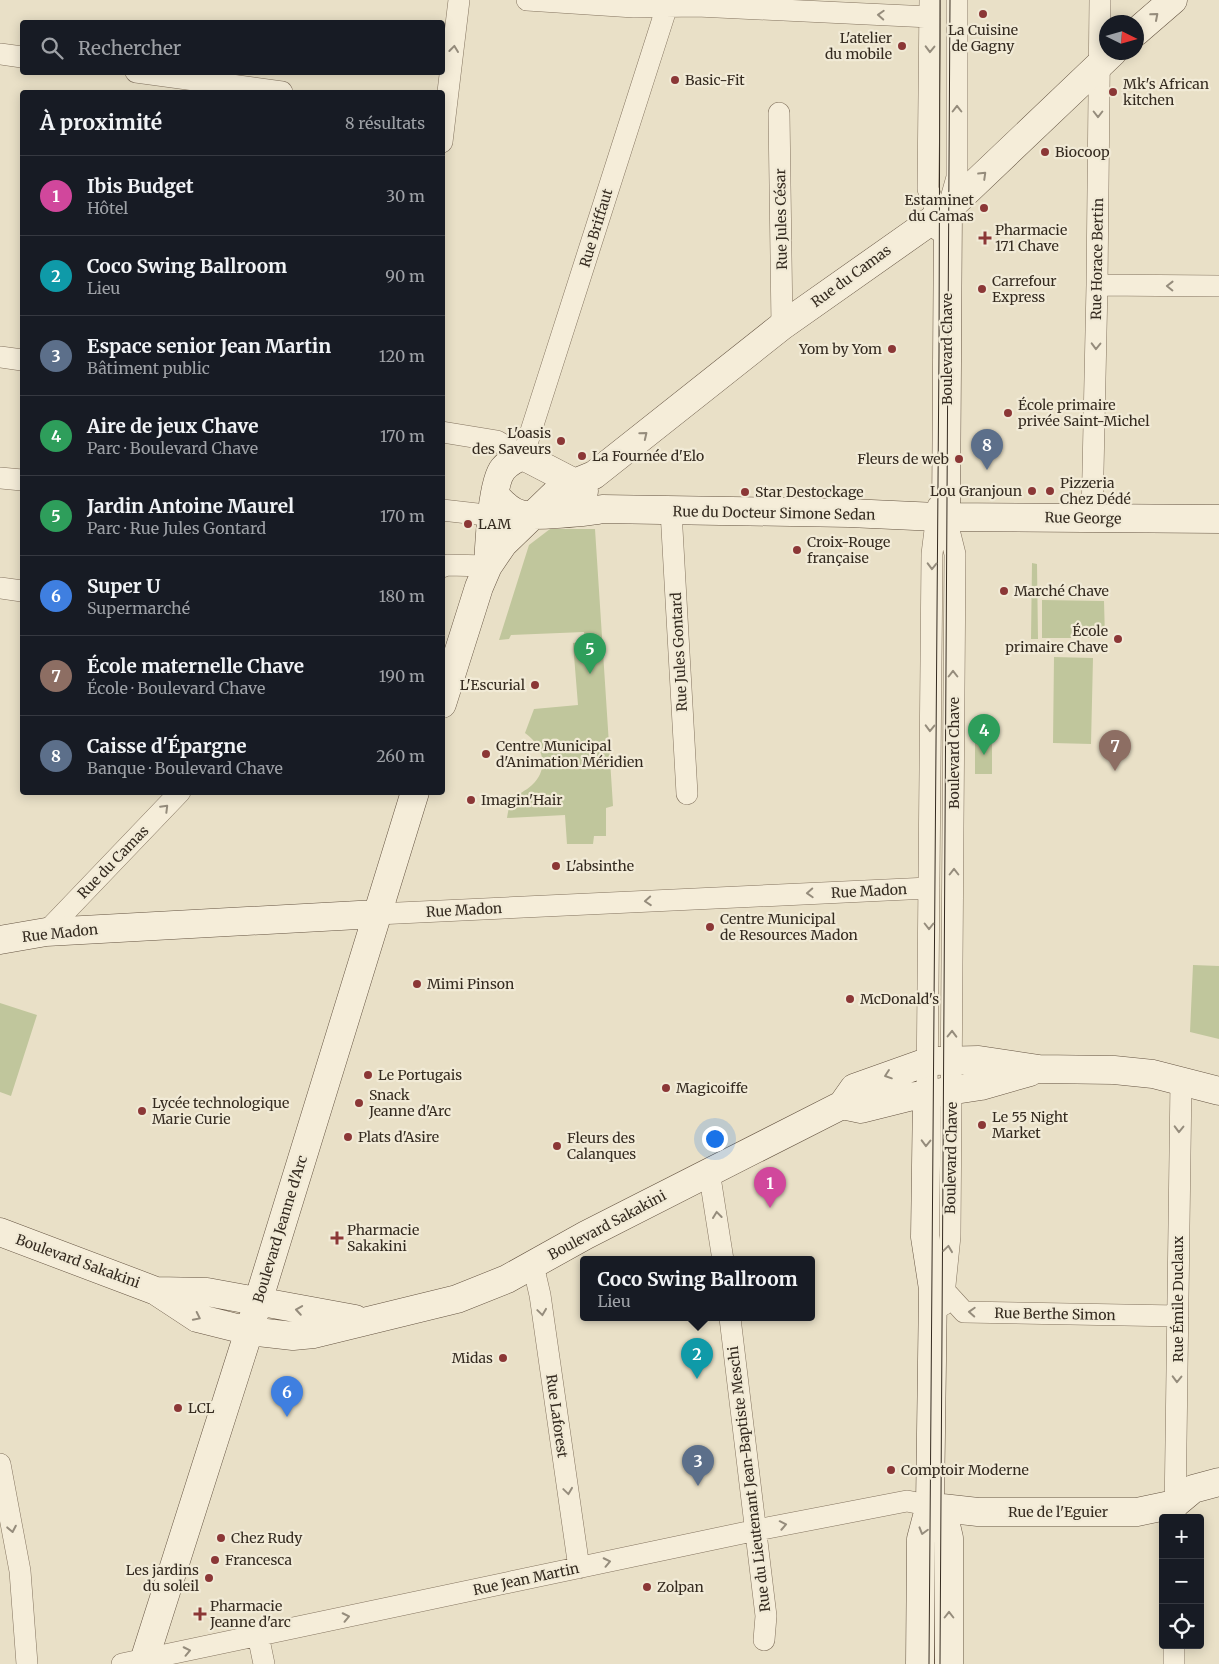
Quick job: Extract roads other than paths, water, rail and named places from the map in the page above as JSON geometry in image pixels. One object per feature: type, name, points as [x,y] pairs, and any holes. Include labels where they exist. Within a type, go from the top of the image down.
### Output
[{"type":"street","points":[[445,107],[459,0]]},
{"type":"street","points":[[527,0],[634,7],[668,3],[697,6],[930,9]]},
{"type":"street","name":"Boulevard Chave","points":[[940,1061],[929,888],[932,554],[942,518],[943,213],[957,177],[957,0]]},
{"type":"street","name":"Rue Horace Bertin","points":[[1100,0],[1102,15]]},
{"type":"street","points":[[1144,25],[1173,0]]},
{"type":"street","name":"Rue Briffaut","points":[[523,456],[668,3]]},
{"type":"street","name":"Boulevard Chave","points":[[930,9],[928,190],[943,213]]},
{"type":"street","points":[[0,54],[20,57]]},
{"type":"street","name":"Rue du Camas","points":[[537,514],[560,490],[594,475],[782,326],[943,213],[1105,60]]},
{"type":"street","name":"Rue Horace Bertin","points":[[1092,518],[1106,60]]},
{"type":"street","points":[[158,75],[267,90]]},
{"type":"street","name":"Rue Jules César","points":[[779,112],[782,326]]},
{"type":"street","points":[[1098,285],[1219,286]]},
{"type":"street","points":[[0,357],[20,360]]},
{"type":"street","points":[[445,432],[498,441],[576,484],[602,509]]},
{"type":"street","points":[[488,566],[489,541],[486,505],[502,470],[512,460],[523,456]]},
{"type":"street","points":[[0,478],[20,480]]},
{"type":"street","points":[[445,510],[486,505]]},
{"type":"street","name":"Rue du Docteur Simone Sedan","points":[[486,505],[506,507],[522,515],[590,512],[602,509],[839,513],[942,518]]},
{"type":"street","name":"Rue Jules Gontard","points":[[671,511],[687,794]]},
{"type":"street","points":[[445,695],[479,587],[488,566],[504,544],[537,514]]},
{"type":"street","name":"Boulevard Chave","points":[[942,518],[955,554],[939,1092],[925,1237],[933,1289],[936,1507],[949,1538],[949,1664]]},
{"type":"street","name":"Rue George","points":[[942,518],[1219,519]]},
{"type":"street","points":[[445,566],[488,566]]},
{"type":"street","points":[[0,588],[20,591]]},
{"type":"street","name":"Rue du Camas","points":[[46,932],[177,795]]},
{"type":"street","name":"Boulevard Jeanne d'Arc","points":[[136,1663],[249,1330],[414,795]]},
{"type":"street","name":"Rue Madon","points":[[0,940],[46,932],[377,914],[929,888]]},
{"type":"street","name":"Boulevard Sakakini","points":[[0,1232],[156,1291],[197,1318],[249,1330],[293,1336],[314,1334],[364,1320],[457,1299],[507,1279],[709,1171],[842,1105],[854,1088],[940,1061],[979,1060],[1039,1070],[1114,1070],[1152,1074],[1219,1091]]},
{"type":"street","name":"Boulevard Sakakini","points":[[842,1105],[861,1109],[939,1092],[981,1086],[1039,1070]]},
{"type":"street","name":"Rue Émile Duclaux","points":[[1175,1511],[1181,1081]]},
{"type":"street","name":"Boulevard Chave","points":[[920,1664],[921,1539],[936,1507],[943,1288],[950,1236],[939,1092]]},
{"type":"street","points":[[709,1171],[722,1256]]},
{"type":"street","name":"Rue Laforest","points":[[533,1264],[540,1295],[579,1568]]},
{"type":"street","name":"Rue Berthe Simon","points":[[943,1288],[964,1312],[1178,1316]]},
{"type":"street","name":"Boulevard Sakakini","points":[[156,1291],[207,1292],[364,1320]]},
{"type":"street","name":"Rue du Lieutenant Jean-Baptiste Meschi","points":[[730,1321],[757,1530],[766,1616],[764,1640]]},
{"type":"street","points":[[0,1464],[10,1570],[27,1664]]},
{"type":"street","points":[[1175,1511],[1194,1489],[1219,1482]]},
{"type":"street","name":"Rue Jean Martin","points":[[136,1663],[258,1635],[757,1530],[907,1501],[936,1507]]},
{"type":"street","name":"Rue de l'Eguier","points":[[936,1507],[972,1512],[1175,1511]]},
{"type":"street","points":[[258,1635],[264,1664]]},
{"type":"street","points":[[1174,1649],[1174,1664]]},
{"type":"tram line","points":[[929,1664],[940,0]]},
{"type":"tram line","points":[[940,1664],[950,0]]},
{"type":"place","name":"La Cuisine de Gagny","points":[[983,14]]},
{"type":"place","name":"L'atelier du mobile","points":[[902,46]]},
{"type":"place","name":"Basic-Fit","points":[[675,80]]},
{"type":"place","name":"Mk's African kitchen","points":[[1113,92]]},
{"type":"place","name":"Biocoop","points":[[1045,152]]},
{"type":"place","name":"Estaminet du Camas","points":[[984,208]]},
{"type":"place","name":"Pharmacie 171 Chave","points":[[985,238]]},
{"type":"place","name":"Carrefour Express","points":[[982,289]]},
{"type":"place","name":"Yom by Yom","points":[[892,349]]},
{"type":"place","name":"École primaire privée Saint-Michel","points":[[1008,413]]},
{"type":"place","name":"L'oasis des Saveurs","points":[[561,441]]},
{"type":"place","name":"La Fournée d'Elo","points":[[582,456]]},
{"type":"place","name":"Fleurs de web","points":[[959,459]]},
{"type":"place","name":"Caisse d'Épargne","points":[[987,470]]},
{"type":"place","name":"Lou Granjoun","points":[[1032,491]]},
{"type":"place","name":"Pizzeria Chez Dédé","points":[[1050,491]]},
{"type":"place","name":"Star Destockage","points":[[745,492]]},
{"type":"place","name":"LAM","points":[[468,524]]},
{"type":"place","name":"Croix-Rouge française","points":[[797,550]]},
{"type":"place","name":"Marché Chave","points":[[1004,591]]},
{"type":"place","name":"École primaire Chave","points":[[1118,639]]},
{"type":"place","name":"Jardin Antoine Maurel","points":[[590,674]]},
{"type":"place","name":"L'Escurial","points":[[535,685]]},
{"type":"place","name":"Centre Municipal d'Animation Méridien","points":[[486,754]]},
{"type":"place","name":"Aire de jeux Chave","points":[[984,755]]},
{"type":"place","name":"École maternelle Chave","points":[[1115,771]]},
{"type":"place","name":"Imagin'Hair","points":[[471,800]]},
{"type":"place","name":"L'absinthe","points":[[556,866]]},
{"type":"place","name":"Centre Municipal de Resources Madon","points":[[710,927]]},
{"type":"place","name":"Mimi Pinson","points":[[417,984]]},
{"type":"place","name":"McDonald's","points":[[850,999]]},
{"type":"place","name":"Le Portugais","points":[[368,1075]]},
{"type":"place","name":"Magicoiffe","points":[[666,1088]]},
{"type":"place","name":"Snack Jeanne d'Arc","points":[[359,1103]]},
{"type":"place","name":"Lycée technologique Marie Curie","points":[[142,1111]]},
{"type":"place","name":"Le 55 Night Market","points":[[982,1125]]},
{"type":"place","name":"Plats d'Asire","points":[[348,1137]]},
{"type":"place","name":"Fleurs des Calanques","points":[[557,1146]]},
{"type":"place","name":"Ibis Budget","points":[[770,1208]]},
{"type":"place","name":"Pharmacie Sakakini","points":[[337,1238]]},
{"type":"place","name":"Midas","points":[[503,1358]]},
{"type":"place","name":"Coco Swing Ballroom","points":[[697,1379]]},
{"type":"place","name":"LCL","points":[[178,1408]]},
{"type":"place","name":"Super U","points":[[287,1417]]},
{"type":"place","name":"Comptoir Moderne","points":[[891,1470]]},
{"type":"place","name":"Espace senior Jean Martin","points":[[698,1486]]},
{"type":"place","name":"Chez Rudy","points":[[221,1538]]},
{"type":"place","name":"Francesca","points":[[215,1560]]},
{"type":"place","name":"Les jardins du soleil","points":[[209,1578]]},
{"type":"place","name":"Zolpan","points":[[647,1587]]},
{"type":"place","name":"Pharmacie Jeanne d'arc","points":[[200,1614]]}]
